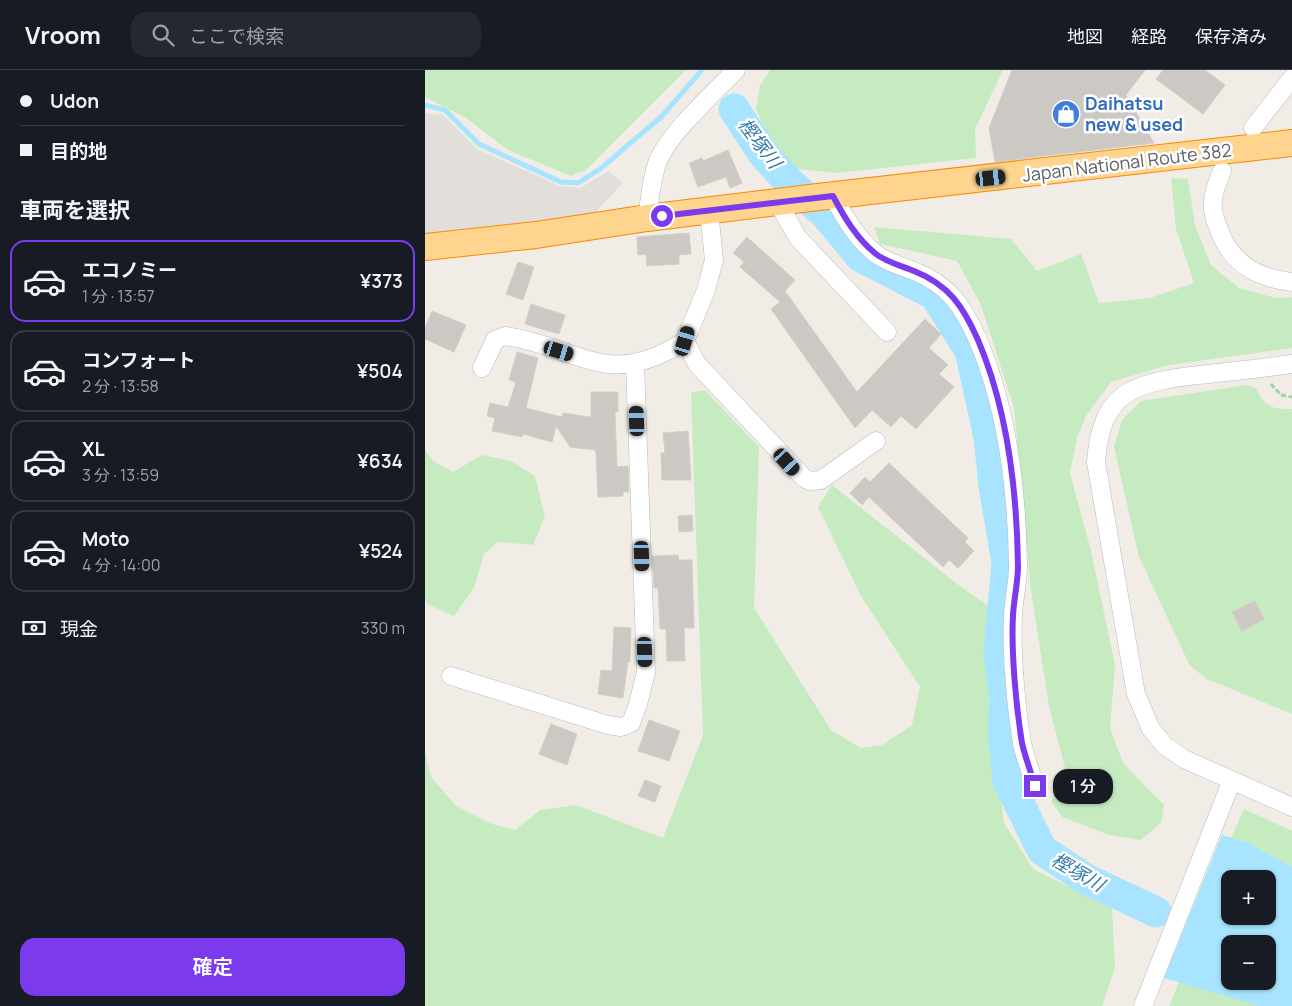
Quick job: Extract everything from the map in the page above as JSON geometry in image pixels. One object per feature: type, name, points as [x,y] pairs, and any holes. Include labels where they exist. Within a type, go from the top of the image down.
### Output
[{"type":"highway","name":"Japan National Route 382","points":[[425,247],[536,235],[647,218],[1292,143]]},
{"type":"street","points":[[647,218],[655,168],[663,151],[680,129],[736,70]]},
{"type":"street","points":[[1253,128],[1292,78]]},
{"type":"street","points":[[1222,171],[1213,201],[1216,221],[1222,239],[1233,256],[1257,273],[1276,280],[1292,282]]},
{"type":"street","points":[[826,197],[877,254],[927,276],[946,288],[963,310],[981,349],[994,389],[1011,463],[1018,567],[1013,615],[1015,668],[1023,744],[1035,786]]},
{"type":"street","points":[[783,202],[798,238],[887,332]]},
{"type":"street","points":[[482,368],[495,340],[505,336],[603,364],[621,365],[635,363],[666,353],[685,341],[706,290],[714,260],[709,211]]},
{"type":"street","points":[[685,341],[689,352],[711,380],[804,478],[811,481],[821,480],[876,441]]},
{"type":"street","points":[[451,676],[608,725],[621,727],[631,723],[646,672],[635,363]]},
{"type":"street","points":[[1292,364],[1173,378],[1151,383],[1128,392],[1115,405],[1103,425],[1098,438],[1096,462],[1136,694],[1151,729],[1165,746],[1184,759],[1292,807]]},
{"type":"street","points":[[1143,1006],[1232,780]]},
{"type":"path","points":[[1262,368],[1273,388],[1281,395],[1292,397]]},
{"type":"shaded area","points":[[425,113],[443,115],[477,149],[560,186],[580,188],[609,171],[623,183],[587,221],[425,242]]},
{"type":"green space","points":[[425,70],[686,70],[586,170],[571,176],[508,150],[466,118],[425,97]]},
{"type":"green space","points":[[770,70],[1003,70],[975,129],[976,158],[837,173],[798,169],[772,149],[756,109],[760,86]]},
{"type":"green space","points":[[1171,178],[1188,179],[1195,225],[1211,265],[1239,288],[1276,298],[1292,297],[1292,348],[1169,365],[1111,382],[1086,416],[1077,438],[1070,473],[1091,551],[1115,665],[1110,728],[1123,763],[1164,805],[1161,823],[1141,840],[1109,835],[1062,817],[1051,801],[1067,776],[1049,706],[1031,591],[1014,408],[981,305],[957,261],[880,244],[874,227],[1011,239],[1037,271],[1081,254],[1099,303],[1150,298],[1194,283],[1176,229]]},
{"type":"green space","points":[[1246,385],[1256,388],[1262,399],[1270,406],[1292,409],[1292,714],[1207,679],[1190,666],[1139,557],[1114,447],[1122,420],[1141,401]]},
{"type":"green space","points":[[705,390],[759,447],[754,608],[831,730],[861,748],[882,745],[912,725],[920,687],[861,596],[818,507],[832,485],[988,606],[990,719],[1004,823],[1033,869],[1112,908],[1115,968],[1102,1006],[425,1006],[425,752],[431,777],[456,806],[492,824],[515,830],[540,810],[576,805],[663,838],[703,735],[691,393]]},
{"type":"green space","points":[[425,450],[433,461],[453,472],[482,455],[511,461],[535,476],[545,517],[533,545],[498,542],[484,554],[474,588],[454,616],[429,605],[425,600]]},
{"type":"green space","points":[[1244,809],[1292,831],[1292,867],[1248,843],[1231,838]]},
{"type":"green space","points":[[1179,982],[1253,1003],[1259,1006],[1169,1006]]},
{"type":"water","points":[[1222,835],[1248,843],[1292,867],[1292,1006],[1259,1006],[1164,978]]},
{"type":"building","name":"Daihatsu new & used","points":[[1012,70],[1145,70],[1126,95],[1154,143],[995,162],[989,128]]},
{"type":"building","points":[[1163,70],[1205,70],[1225,85],[1203,114],[1156,79]]},
{"type":"building","points":[[728,150],[742,183],[730,188],[726,177],[698,187],[689,163],[702,158],[703,161]]},
{"type":"building","points":[[689,233],[691,254],[679,255],[679,264],[647,266],[646,254],[638,255],[637,237]]},
{"type":"building","points":[[747,237],[795,280],[785,291],[857,392],[925,319],[941,334],[929,348],[948,365],[939,374],[954,387],[916,429],[901,416],[891,427],[872,410],[855,428],[771,309],[780,302],[740,267],[744,262],[733,253]]},
{"type":"building","points":[[518,262],[534,267],[523,300],[506,294]]},
{"type":"building","points":[[531,304],[565,315],[559,334],[525,324]]},
{"type":"building","points":[[432,311],[466,325],[454,352],[425,339],[425,328]]},
{"type":"building","points":[[517,352],[538,358],[526,408],[562,417],[563,413],[591,417],[591,392],[618,392],[618,412],[615,412],[617,467],[628,466],[629,492],[623,492],[623,496],[598,497],[595,450],[570,447],[556,426],[552,442],[523,434],[522,437],[492,431],[495,418],[487,416],[490,403],[508,407],[516,382],[509,380]]},
{"type":"building","points":[[688,431],[691,480],[662,480],[661,453],[665,453],[663,433]]},
{"type":"building","points":[[889,463],[968,538],[965,542],[974,551],[958,568],[949,560],[943,567],[869,497],[862,505],[850,493],[865,477],[870,482]]},
{"type":"building","points":[[692,515],[693,531],[679,532],[678,516]]},
{"type":"building","points":[[678,555],[679,560],[692,560],[694,628],[684,628],[685,661],[667,661],[666,629],[660,629],[658,588],[654,588],[652,556]]},
{"type":"building","points":[[1255,601],[1264,619],[1242,631],[1232,612]]},
{"type":"building","points":[[614,627],[631,628],[630,662],[628,662],[623,698],[598,694],[601,670],[612,671]]},
{"type":"building","points":[[649,720],[680,731],[669,761],[638,751]]},
{"type":"building","points":[[551,724],[577,734],[567,765],[539,754]]},
{"type":"building","points":[[645,780],[661,786],[655,802],[638,796]]},
{"type":"waterway","points":[[425,105],[445,110],[479,144],[561,182],[578,183],[600,169],[661,117],[702,70]]},
{"type":"waterway","name":"樫塚川","points":[[734,109],[764,155],[790,183],[826,215],[861,257],[935,295],[970,351],[989,437],[994,486],[1007,562],[999,652],[1005,698],[1003,727],[1008,781],[1042,850],[1086,879],[1156,912]]},
{"type":"place","name":"Daihatsu new & used","points":[[1066,114]]},
{"type":"route","points":[[662,216],[833,196],[842,214],[859,237],[877,254],[927,276],[946,288],[963,310],[978,341],[994,389],[1011,463],[1018,567],[1013,615],[1015,668],[1023,744],[1035,786]]}]
